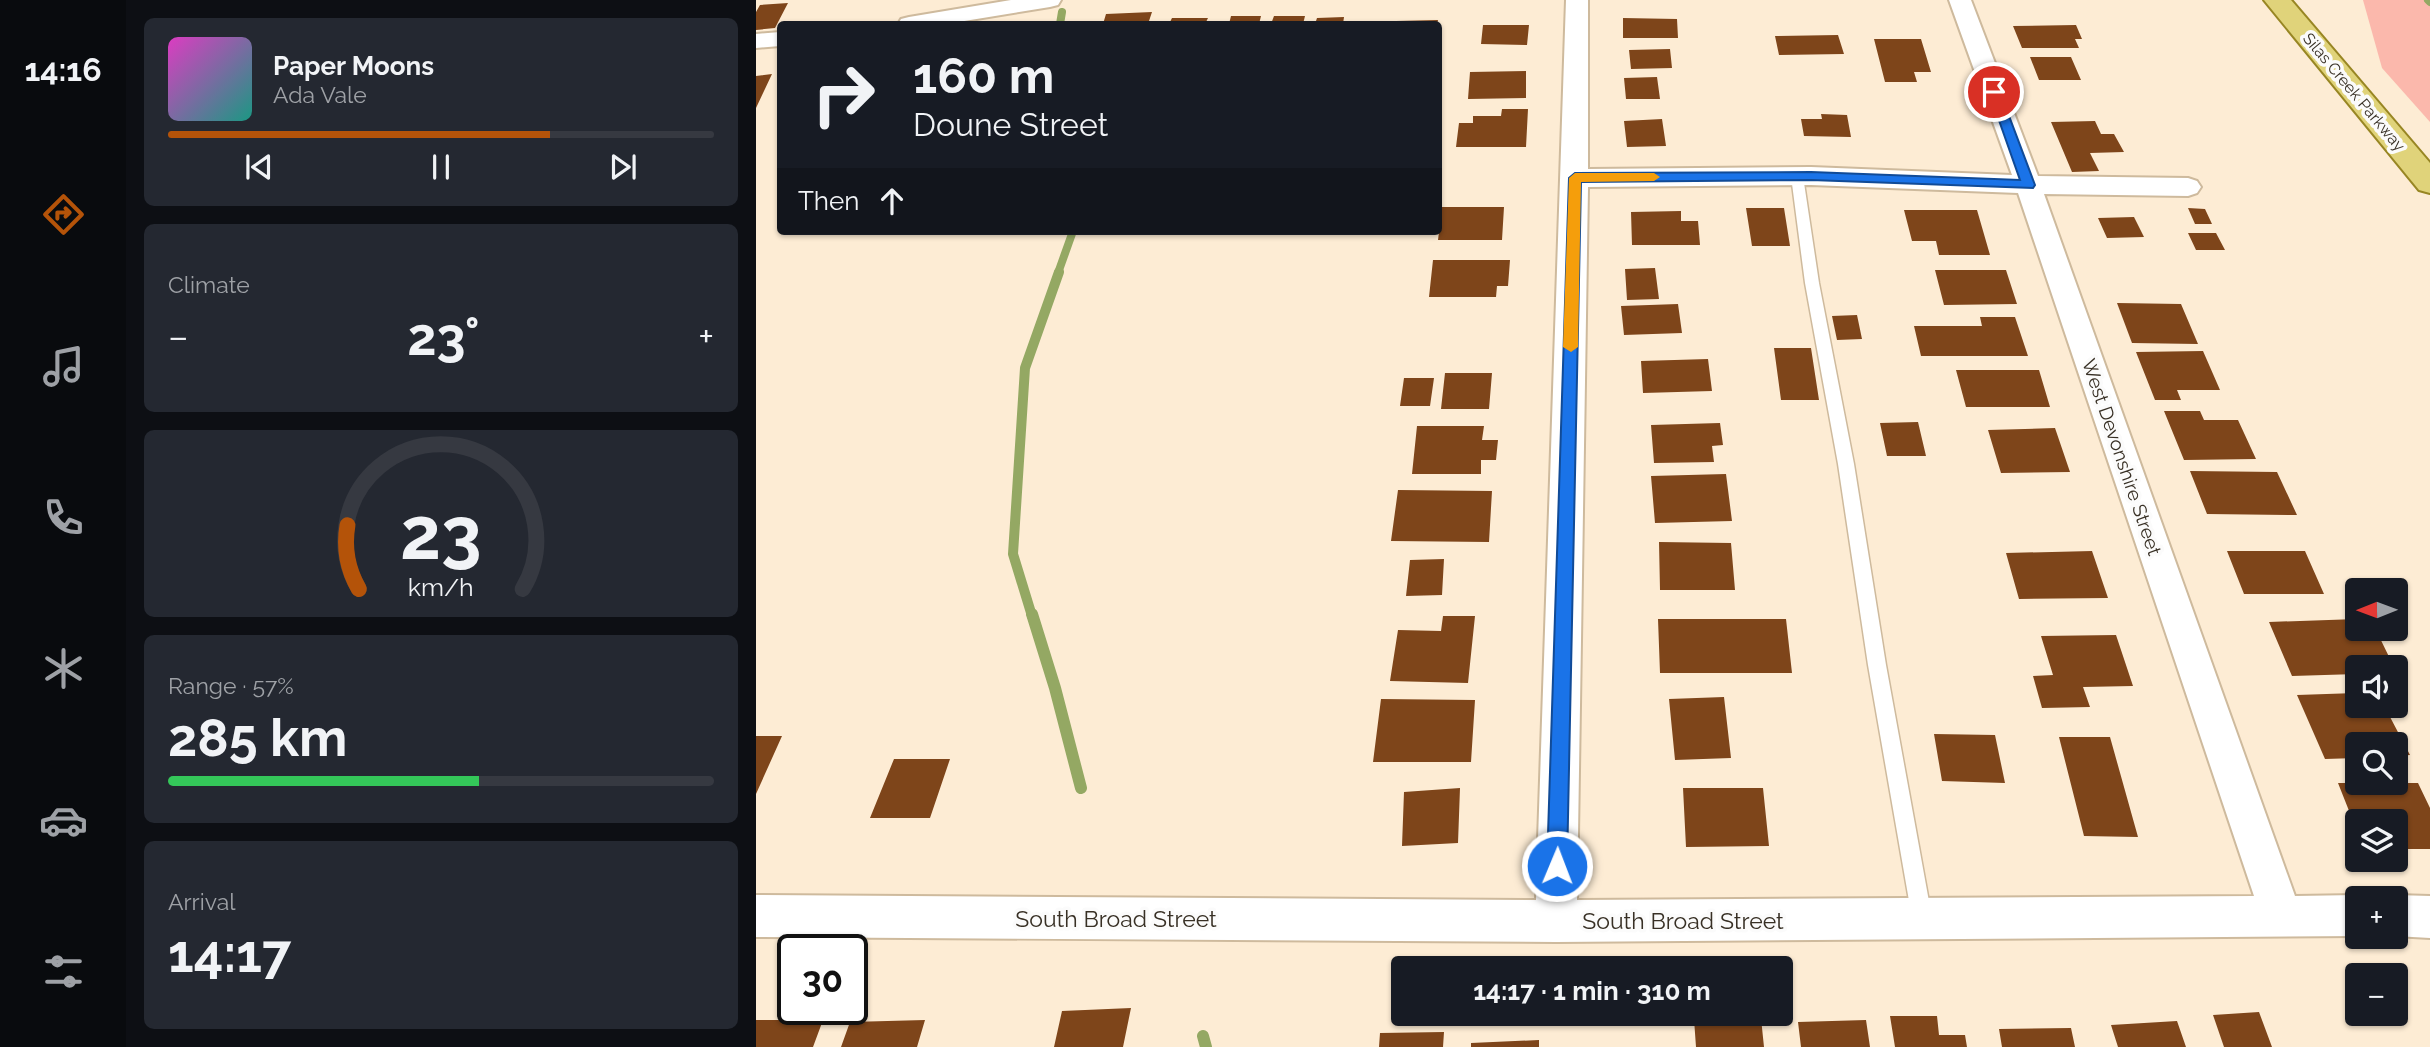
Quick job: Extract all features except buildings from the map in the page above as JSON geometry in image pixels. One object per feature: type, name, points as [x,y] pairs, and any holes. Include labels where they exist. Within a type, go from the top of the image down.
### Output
[{"type":"main road","name":"Silas Creek Parkway","points":[[2277,0],[2430,183]]},
{"type":"street","points":[[927,21],[1050,0]]},
{"type":"street","points":[[1556,921],[1577,0]]},
{"type":"street","name":"West Devonshire Street","points":[[1961,0],[2028,185],[2281,915]]},
{"type":"street","points":[[756,41],[777,39]]},
{"type":"street","points":[[1575,178],[1804,176],[2028,185],[2188,187]]},
{"type":"street","name":"South Broad Street","points":[[756,916],[1556,921],[2345,916]]},
{"type":"street","points":[[2408,916],[2430,917]]},
{"type":"lane","points":[[1804,176],[1812,283],[1846,464],[1877,665],[1922,918]]},
{"type":"shaded area","points":[[2363,0],[2430,0],[2430,122],[2382,68]]},
{"type":"waterway","points":[[1060,21],[1062,12]]},
{"type":"waterway","points":[[1058,273],[1072,235]]},
{"type":"waterway","points":[[1032,616],[1013,554],[1025,368],[1059,272]]},
{"type":"waterway","points":[[1032,614],[1081,788]]},
{"type":"waterway","points":[[1203,1036],[1206,1047]]},
{"type":"slow traffic","points":[[1571,347],[1575,178],[1654,177]]},
{"type":"route","points":[[1557,866],[1575,178],[1811,176],[2028,185],[1994,92]]}]
